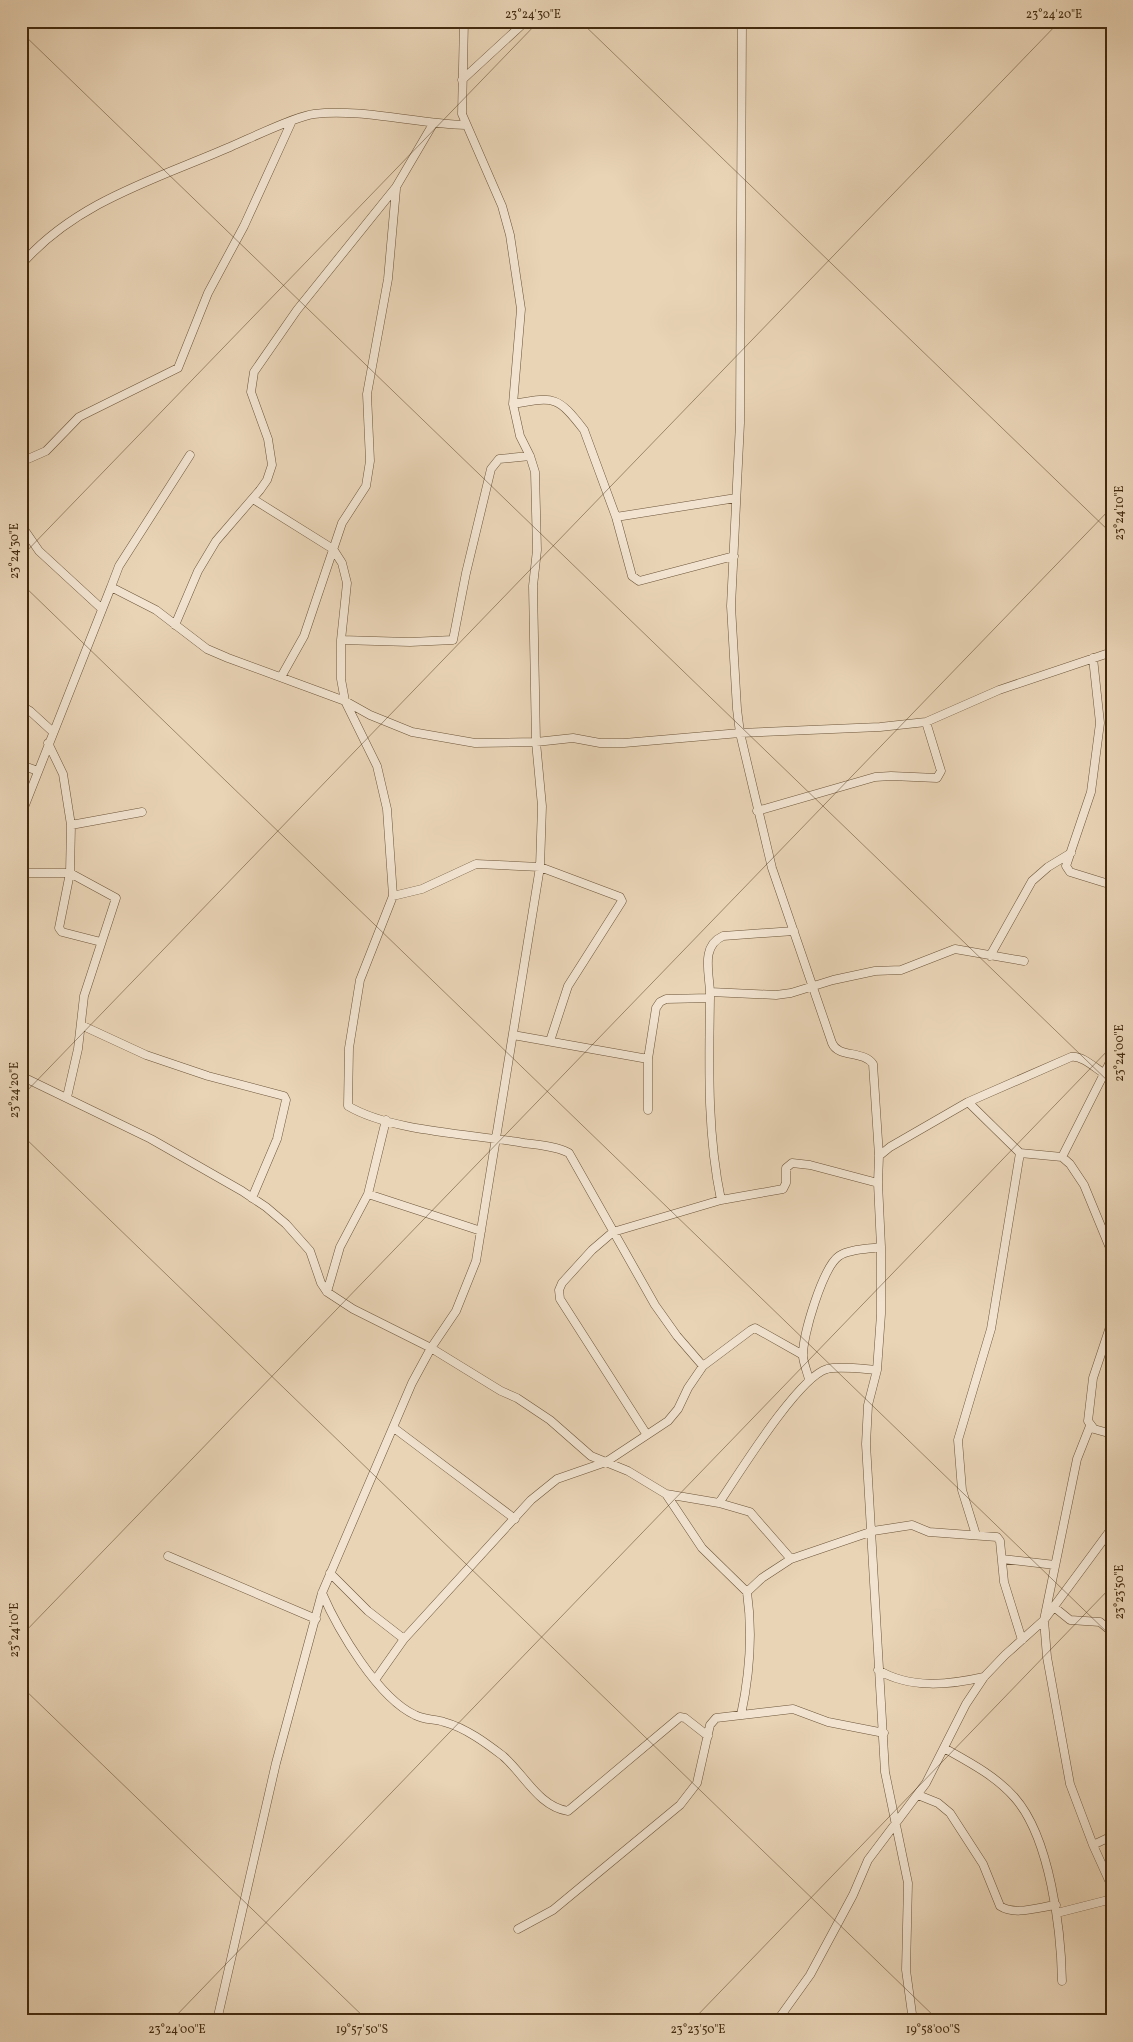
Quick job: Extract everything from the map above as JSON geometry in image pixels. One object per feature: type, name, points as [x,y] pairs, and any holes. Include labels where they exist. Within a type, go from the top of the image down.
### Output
[{"type":"street","points":[[227,2021],[218,2016],[276,1763],[322,1593],[412,1383],[431,1348],[456,1311],[476,1261],[540,867],[542,806],[536,742],[533,586],[537,550],[534,472],[530,456],[520,436],[513,404],[521,308],[510,235],[502,206],[465,125],[462,114],[464,21]]},
{"type":"street","points":[[462,80],[526,21]]},
{"type":"street","points":[[742,21],[740,413],[731,606],[740,733],[772,868],[833,1046],[839,1050],[866,1056],[873,1064],[879,1156],[881,1314],[877,1370],[868,1405],[866,1444],[873,1531],[874,1614],[884,1733],[885,1772],[908,1883],[906,1970],[913,2021]]},
{"type":"street","points":[[21,265],[58,228],[90,208],[313,114],[341,114],[433,124],[465,125]]},
{"type":"street","points":[[21,462],[46,452],[79,417],[178,368],[208,293],[244,226],[291,122]]},
{"type":"street","points":[[175,625],[198,571],[216,541],[267,480],[272,465],[268,439],[251,392],[254,372],[297,310],[396,187],[433,124]]},
{"type":"street","points":[[281,677],[304,636],[342,522],[366,486],[370,461],[368,394],[388,279],[396,187]]},
{"type":"street","points":[[513,404],[550,398],[575,418],[589,440],[616,517],[632,576],[639,581],[734,556]]},
{"type":"street","points":[[21,815],[48,743],[64,710],[119,566],[190,455]]},
{"type":"street","points":[[341,640],[410,642],[453,640],[466,572],[490,469],[499,459],[530,456]]},
{"type":"street","points":[[616,517],[736,498]]},
{"type":"street","points":[[253,499],[333,549],[346,573],[347,583],[341,640],[341,679],[345,701],[370,750],[381,781],[387,809],[393,896],[360,980],[349,1048],[347,1102],[354,1110],[386,1120],[436,1131],[496,1138],[569,1153],[655,1305],[703,1366]]},
{"type":"street","points":[[21,525],[39,551],[102,609]]},
{"type":"street","points":[[111,588],[156,610],[207,649],[254,669],[345,701],[370,715],[419,734],[475,743],[536,742],[573,738],[600,743],[624,743],[740,733],[880,727],[926,722],[998,690],[1112,652]]},
{"type":"street","points":[[1093,658],[1100,724],[1091,792],[1066,866],[1070,872],[1112,886]]},
{"type":"street","points":[[21,706],[30,710],[53,732]]},
{"type":"street","points":[[757,811],[874,778],[891,776],[937,778],[941,771],[926,722]]},
{"type":"street","points":[[48,743],[63,774],[71,825],[70,872],[59,928],[62,932],[101,942]]},
{"type":"street","points":[[21,764],[38,771]]},
{"type":"street","points":[[71,825],[142,812]]},
{"type":"street","points":[[990,956],[1032,881],[1048,867],[1071,853]]},
{"type":"street","points":[[393,896],[422,889],[476,864],[540,867],[617,894],[622,901],[568,986],[550,1042]]},
{"type":"street","points":[[21,873],[70,872],[116,897],[84,996],[78,1049],[67,1097]]},
{"type":"street","points":[[721,1200],[716,1175],[709,1104],[710,995],[708,950],[716,940],[723,936],[794,931]]},
{"type":"street","points":[[648,1110],[648,1059],[656,1008],[660,1002],[666,999],[710,995],[776,995],[812,988],[833,980],[875,971],[901,970],[955,949],[990,956],[1007,956],[1024,961]]},
{"type":"street","points":[[80,1025],[146,1054],[208,1076],[284,1096],[286,1100],[281,1126],[252,1198]]},
{"type":"street","points":[[513,1035],[648,1059]]},
{"type":"street","points":[[879,1156],[890,1147],[968,1102],[1071,1057],[1080,1058],[1103,1075],[1112,1078]]},
{"type":"street","points":[[1062,1157],[1112,1058]]},
{"type":"street","points":[[21,1076],[151,1139],[252,1198],[286,1224],[305,1245],[314,1258],[321,1283],[327,1292],[353,1309],[431,1348],[533,1408],[583,1450],[628,1471],[666,1494],[719,1503],[750,1512],[791,1559]]},
{"type":"street","points":[[968,1102],[1020,1153],[1062,1157],[1078,1172],[1112,1252]]},
{"type":"street","points":[[327,1292],[340,1248],[368,1194],[386,1120]]},
{"type":"street","points":[[976,1535],[962,1490],[958,1440],[991,1329],[1020,1153]]},
{"type":"street","points":[[647,1435],[560,1299],[559,1290],[562,1283],[592,1250],[613,1232],[721,1200],[783,1189],[786,1184],[786,1168],[792,1163],[810,1165],[878,1183]]},
{"type":"street","points":[[368,1194],[481,1231]]},
{"type":"street","points":[[810,1379],[803,1356],[805,1332],[819,1292],[835,1260],[844,1253],[881,1247]]},
{"type":"street","points":[[1112,1302],[1110,1324],[1093,1378],[1088,1421],[1090,1426],[1077,1459],[1044,1620],[1046,1657],[1070,1784],[1093,1845],[1112,1887]]},
{"type":"street","points":[[375,1680],[404,1639],[515,1519],[530,1500],[557,1479],[606,1462],[673,1416],[688,1388],[703,1366],[753,1328],[803,1356]]},
{"type":"street","points":[[719,1503],[774,1425],[810,1379],[827,1369],[877,1370]]},
{"type":"street","points":[[1090,1426],[1112,1434]]},
{"type":"street","points":[[394,1428],[515,1519]]},
{"type":"street","points":[[666,1494],[702,1548],[747,1592],[751,1625],[750,1651],[741,1715]]},
{"type":"street","points":[[747,1592],[762,1578],[791,1559],[873,1531],[912,1525],[929,1532],[976,1535],[999,1539],[1004,1582],[1022,1640]]},
{"type":"street","points":[[778,2021],[810,1975],[868,1860],[918,1794],[966,1704],[984,1678],[1044,1620],[1112,1528]]},
{"type":"street","points":[[168,1556],[316,1619]]},
{"type":"street","points":[[1002,1559],[1055,1565]]},
{"type":"street","points":[[330,1574],[368,1611],[404,1639]]},
{"type":"street","points":[[322,1593],[338,1626],[375,1680],[402,1707],[414,1715],[444,1722],[485,1743],[504,1758],[548,1803],[557,1809],[568,1811],[680,1717],[685,1718],[708,1736]]},
{"type":"street","points":[[1054,1607],[1070,1620],[1100,1622],[1112,1632]]},
{"type":"street","points":[[878,1670],[891,1678],[914,1683],[945,1684],[984,1678]]},
{"type":"street","points":[[518,1929],[552,1910],[680,1805],[697,1783],[699,1767],[713,1720],[793,1709],[828,1722],[884,1733]]},
{"type":"street","points":[[944,1748],[984,1771],[1014,1797],[1026,1812],[1040,1845],[1056,1909],[1062,1981]]},
{"type":"street","points":[[918,1794],[938,1802],[950,1813],[984,1864],[1000,1906],[1007,1910],[1056,1909],[1112,1899]]},
{"type":"street","points":[[1093,1845],[1112,1836]]}]
